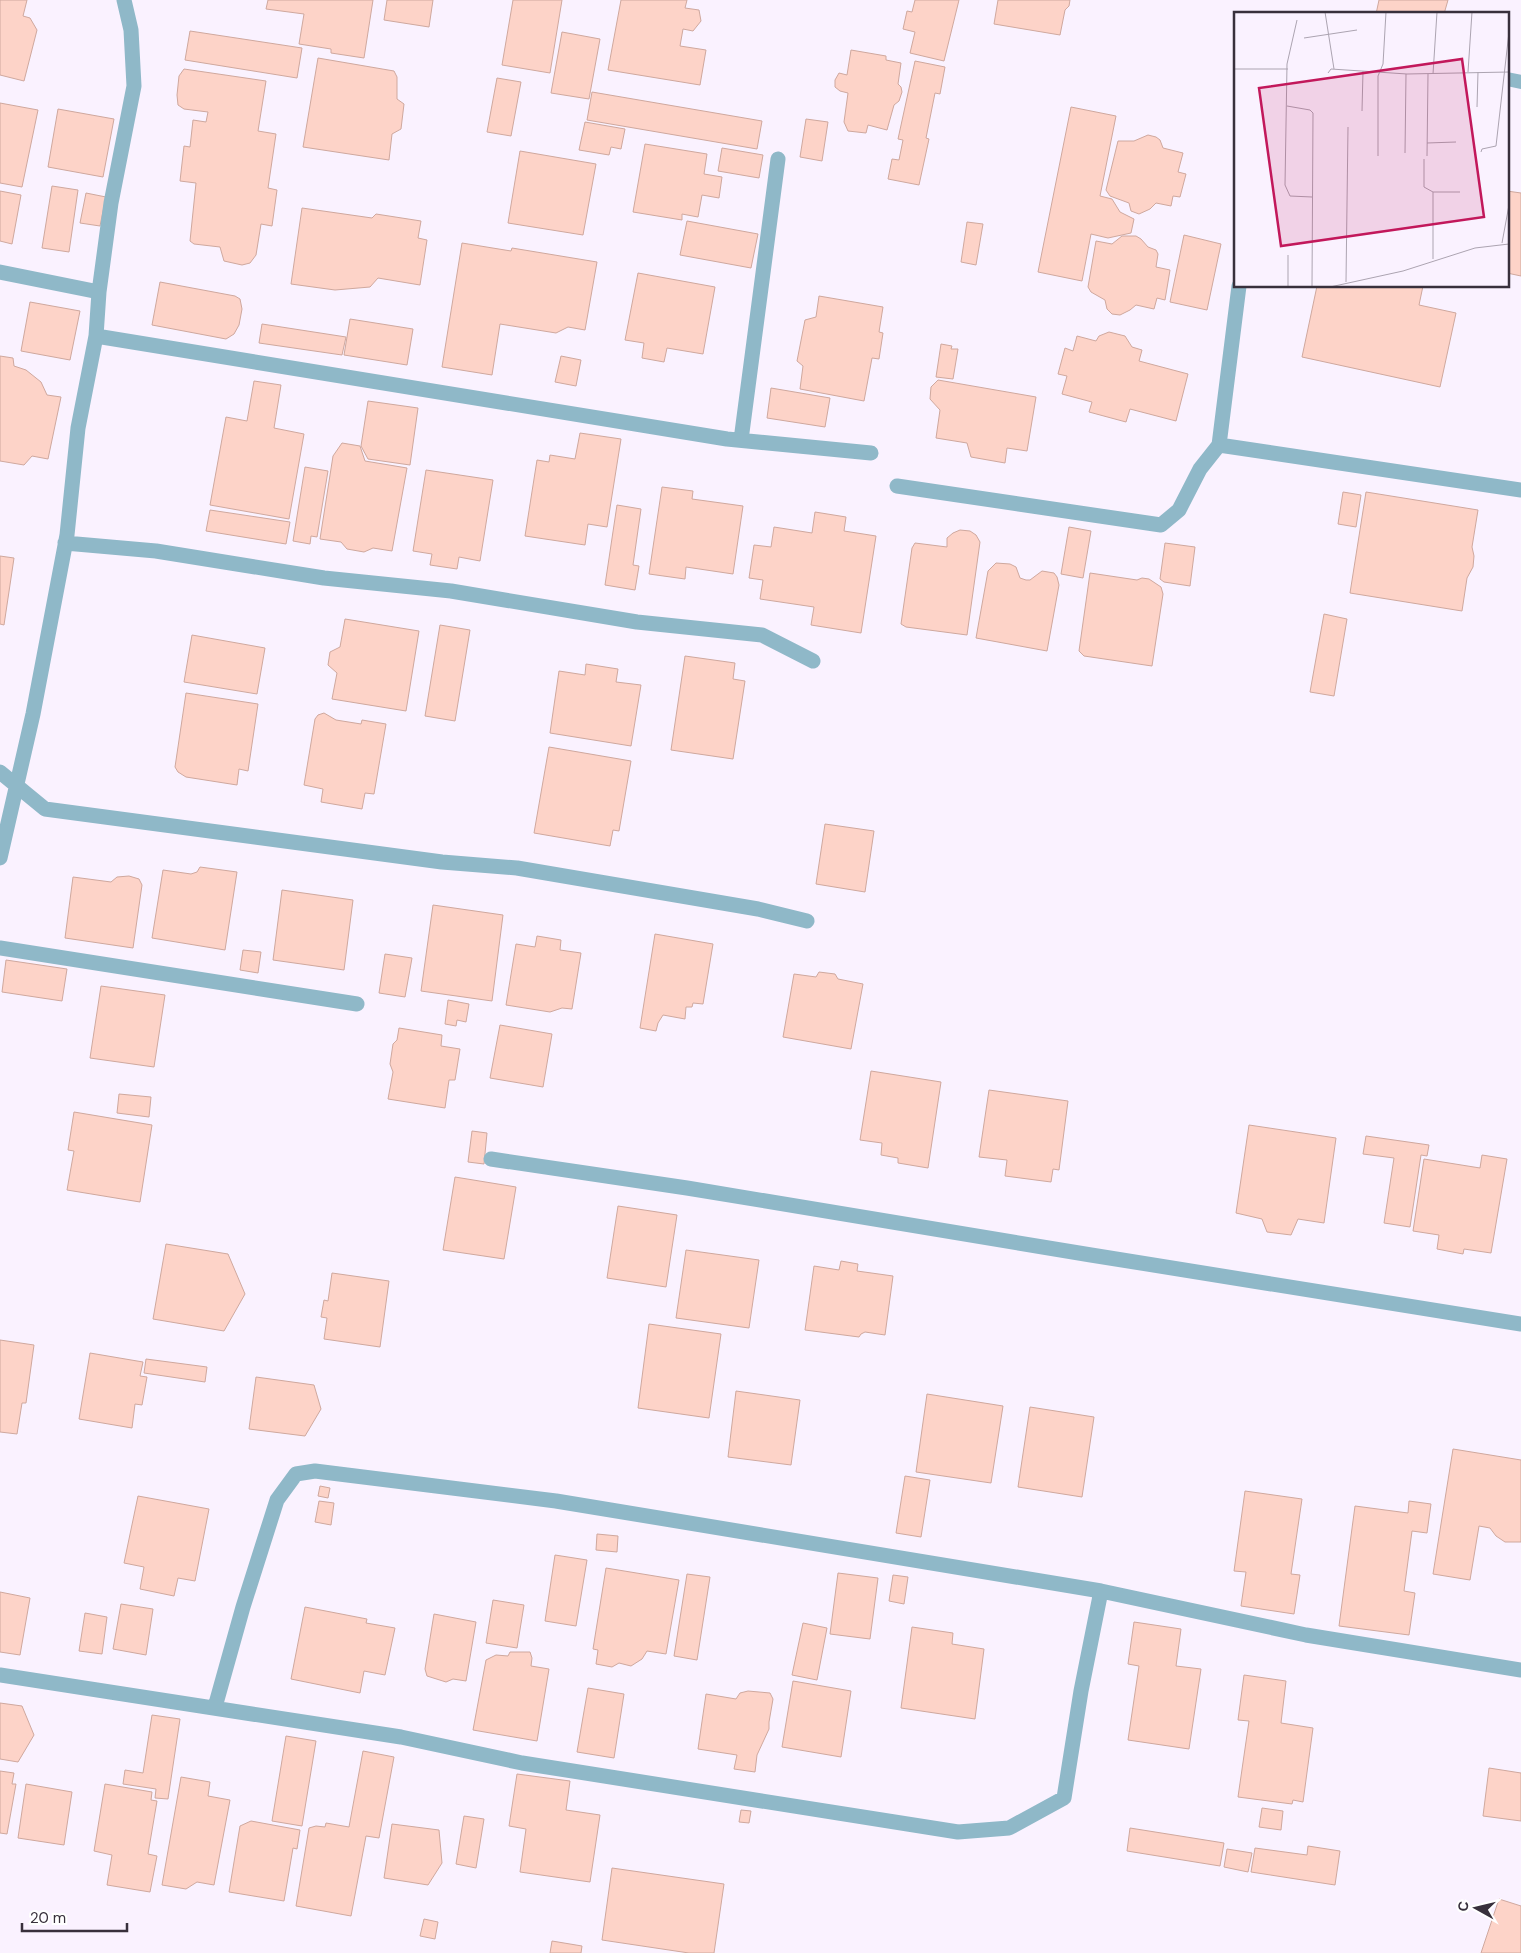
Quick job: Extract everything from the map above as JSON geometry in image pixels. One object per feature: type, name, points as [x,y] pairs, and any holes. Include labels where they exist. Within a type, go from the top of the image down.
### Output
[{"type":"street","points":[[0,858],[33,714],[65,543],[78,428],[96,336],[111,203],[134,86],[131,30],[124,0]]},
{"type":"street","points":[[741,440],[778,159]]},
{"type":"street","points":[[0,272],[100,292]]},
{"type":"street","points":[[897,486],[1160,525],[1179,510],[1200,469],[1219,445],[1239,288]]},
{"type":"street","points":[[96,336],[741,440],[870,454]]},
{"type":"street","points":[[1219,445],[1521,490]]},
{"type":"street","points":[[65,543],[156,550],[324,578],[450,591],[637,622],[762,635],[813,662]]},
{"type":"street","points":[[0,772],[45,809],[442,862],[517,868],[758,910],[807,921]]},
{"type":"street","points":[[0,948],[356,1004]]},
{"type":"street","points":[[491,1159],[687,1188],[1091,1256],[1521,1324]]},
{"type":"street","points":[[215,1707],[243,1607],[277,1500],[296,1474],[315,1471],[556,1501],[1101,1591],[1306,1635],[1521,1670]]},
{"type":"street","points":[[0,1675],[401,1737],[522,1763],[958,1832],[1008,1828],[1064,1798],[1101,1591]]},
{"type":"lane","points":[[1508,79],[1521,82]]},
{"type":"building","points":[[0,0],[27,0],[23,16],[30,18],[37,30],[24,81],[0,75]]},
{"type":"building","points":[[268,0],[373,0],[364,58],[331,53],[331,49],[299,44],[304,14],[266,9]]},
{"type":"building","points":[[387,0],[433,0],[429,27],[384,20]]},
{"type":"building","points":[[513,0],[562,0],[550,73],[502,65]]},
{"type":"building","points":[[621,0],[687,0],[685,8],[699,10],[701,21],[693,31],[683,29],[680,46],[706,50],[700,85],[608,70]]},
{"type":"building","points":[[915,0],[959,0],[944,61],[910,53],[915,32],[903,29],[907,11],[912,12]]},
{"type":"building","points":[[998,0],[1070,0],[1069,6],[1065,10],[1060,35],[994,24]]},
{"type":"building","points":[[1379,0],[1448,0],[1445,12],[1376,12]]},
{"type":"building","points":[[190,31],[302,48],[297,78],[185,60]]},
{"type":"building","points":[[562,32],[600,39],[589,99],[551,93]]},
{"type":"building","points":[[851,50],[886,56],[886,60],[901,63],[898,84],[902,92],[899,101],[894,105],[887,130],[868,125],[866,133],[848,131],[844,122],[848,93],[840,91],[835,87],[835,80],[839,73],[847,75]]},
{"type":"building","points":[[318,58],[394,71],[397,77],[397,99],[404,104],[401,129],[392,134],[389,160],[303,147]]},
{"type":"building","points":[[915,61],[945,67],[940,94],[935,93],[926,138],[929,139],[919,185],[888,179],[892,159],[899,160],[903,140],[898,139]]},
{"type":"building","points":[[184,69],[266,81],[258,131],[276,134],[268,188],[277,190],[272,226],[261,224],[256,255],[250,263],[242,265],[224,261],[220,247],[194,244],[190,241],[196,183],[180,181],[184,146],[190,147],[193,120],[206,122],[208,112],[184,109],[178,105],[179,76]]},
{"type":"building","points":[[497,78],[521,82],[511,136],[487,132]]},
{"type":"building","points":[[592,92],[762,121],[757,149],[587,120]]},
{"type":"building","points":[[0,103],[38,110],[22,187],[0,183]]},
{"type":"building","points":[[1071,107],[1116,116],[1100,196],[1112,199],[1120,212],[1134,219],[1131,233],[1108,238],[1091,234],[1082,281],[1038,272]]},
{"type":"building","points":[[58,109],[114,119],[103,177],[48,167]]},
{"type":"building","points":[[806,119],[828,122],[822,161],[800,157]]},
{"type":"building","points":[[585,122],[625,129],[621,149],[611,147],[609,155],[579,150]]},
{"type":"building","points":[[1148,135],[1160,140],[1163,148],[1183,153],[1178,172],[1186,174],[1180,197],[1173,196],[1171,206],[1156,203],[1150,209],[1139,214],[1131,211],[1129,203],[1110,196],[1106,190],[1118,141],[1134,141]]},
{"type":"building","points":[[645,144],[707,154],[704,174],[722,177],[719,198],[702,195],[698,217],[682,214],[682,220],[633,212]]},
{"type":"building","points":[[722,148],[763,155],[759,178],[718,171]]},
{"type":"building","points":[[520,151],[596,164],[583,235],[508,223]]},
{"type":"building","points":[[52,186],[78,190],[69,252],[42,248]]},
{"type":"building","points":[[0,191],[21,195],[12,244],[0,241]]},
{"type":"building","points":[[1508,191],[1521,193],[1521,276],[1508,273]]},
{"type":"building","points":[[86,193],[106,197],[100,226],[80,223]]},
{"type":"building","points":[[302,208],[372,218],[376,214],[421,221],[418,238],[427,240],[420,285],[378,278],[370,287],[335,290],[291,284]]},
{"type":"building","points":[[687,221],[758,234],[751,268],[680,255]]},
{"type":"building","points":[[967,222],[983,224],[976,265],[961,262]]},
{"type":"building","points":[[1184,235],[1221,244],[1207,310],[1170,302]]},
{"type":"building","points":[[1122,236],[1136,236],[1141,239],[1148,247],[1156,250],[1158,254],[1156,267],[1170,270],[1165,300],[1157,298],[1154,309],[1136,305],[1120,315],[1112,314],[1107,309],[1105,300],[1091,292],[1088,287],[1096,241],[1112,244]]},
{"type":"building","points":[[462,243],[511,251],[512,248],[597,262],[585,330],[568,327],[556,333],[500,324],[492,375],[442,367]]},
{"type":"building","points":[[638,273],[715,287],[703,354],[667,348],[664,362],[642,358],[644,343],[625,340]]},
{"type":"building","points":[[160,282],[235,296],[240,299],[242,309],[239,325],[234,334],[226,339],[152,325]]},
{"type":"building","points":[[1317,288],[1423,288],[1419,305],[1456,313],[1440,387],[1302,357]]},
{"type":"building","points":[[819,296],[883,307],[879,332],[883,333],[879,359],[872,358],[864,401],[800,389],[803,366],[797,361],[805,320],[816,317]]},
{"type":"building","points":[[30,302],[80,311],[70,360],[21,351]]},
{"type":"building","points":[[350,319],[413,329],[407,365],[344,355]]},
{"type":"building","points":[[262,324],[346,337],[342,355],[259,343]]},
{"type":"building","points":[[1109,332],[1125,336],[1132,347],[1142,350],[1139,361],[1188,374],[1176,421],[1130,409],[1126,422],[1089,412],[1092,402],[1062,394],[1067,376],[1058,374],[1065,348],[1073,351],[1077,336],[1096,341],[1099,336]]},
{"type":"building","points":[[941,344],[952,346],[951,349],[958,349],[953,379],[936,377]]},
{"type":"building","points":[[0,356],[13,358],[14,366],[26,370],[41,382],[47,395],[61,397],[48,459],[32,456],[24,465],[0,461]]},
{"type":"building","points":[[561,356],[581,360],[576,386],[555,382]]},
{"type":"building","points":[[938,380],[1036,397],[1027,451],[1007,448],[1005,463],[971,457],[967,443],[936,438],[940,410],[930,399],[931,387]]},
{"type":"building","points":[[254,381],[281,385],[274,428],[304,434],[289,519],[210,505],[226,417],[247,421]]},
{"type":"building","points":[[771,388],[830,398],[825,427],[767,418]]},
{"type":"building","points":[[368,401],[418,408],[410,465],[368,459],[361,446]]},
{"type":"building","points":[[580,433],[621,439],[607,527],[588,524],[585,545],[525,536],[537,460],[549,462],[550,455],[575,459]]},
{"type":"building","points":[[342,443],[360,446],[365,461],[407,468],[392,551],[373,548],[364,552],[347,549],[341,542],[320,539],[333,456]]},
{"type":"building","points":[[305,467],[328,471],[317,537],[311,536],[310,544],[293,541]]},
{"type":"building","points":[[426,470],[493,480],[480,561],[459,557],[457,569],[430,565],[432,554],[413,551]]},
{"type":"building","points":[[662,487],[693,491],[692,499],[743,506],[733,574],[686,567],[685,579],[649,574]]},
{"type":"building","points":[[1343,492],[1361,495],[1356,527],[1338,524]]},
{"type":"building","points":[[1366,492],[1478,510],[1472,547],[1474,556],[1473,567],[1467,578],[1462,611],[1350,593]]},
{"type":"building","points":[[617,505],[641,509],[633,565],[639,566],[635,590],[605,585]]},
{"type":"building","points":[[210,510],[290,522],[286,544],[206,531]]},
{"type":"building","points":[[815,512],[846,517],[844,531],[876,536],[861,633],[811,625],[814,607],[760,599],[763,580],[749,578],[754,545],[771,547],[774,527],[812,533]]},
{"type":"building","points":[[1069,527],[1091,531],[1083,578],[1061,574]]},
{"type":"building","points":[[960,530],[970,531],[976,535],[980,542],[967,635],[906,627],[901,624],[912,548],[915,543],[947,547],[947,538]]},
{"type":"building","points":[[1165,543],[1195,547],[1190,586],[1164,582],[1160,579]]},
{"type":"building","points":[[0,556],[14,558],[4,625],[0,624]]},
{"type":"building","points":[[996,563],[1010,564],[1016,567],[1020,578],[1026,580],[1030,580],[1042,571],[1054,573],[1057,577],[1059,585],[1047,651],[976,638],[988,571]]},
{"type":"building","points":[[1090,573],[1137,580],[1142,578],[1149,579],[1161,587],[1163,594],[1152,666],[1084,656],[1079,651]]},
{"type":"building","points":[[1324,614],[1347,619],[1334,696],[1310,692]]},
{"type":"building","points":[[345,619],[419,631],[406,711],[332,699],[337,673],[328,665],[330,652],[340,647]]},
{"type":"building","points":[[440,625],[470,630],[455,721],[425,716]]},
{"type":"building","points":[[192,635],[265,648],[257,694],[184,682]]},
{"type":"building","points":[[685,656],[735,663],[733,679],[745,681],[733,759],[671,750]]},
{"type":"building","points":[[586,664],[618,669],[616,682],[641,685],[631,746],[550,733],[559,671],[585,675]]},
{"type":"building","points":[[186,693],[258,704],[248,771],[239,769],[237,785],[186,777],[178,772],[175,767]]},
{"type":"building","points":[[324,713],[336,720],[361,724],[362,720],[386,724],[374,794],[365,793],[362,809],[321,802],[323,789],[304,785],[315,719],[318,715]]},
{"type":"building","points":[[549,747],[631,761],[619,831],[613,830],[610,846],[534,833]]},
{"type":"building","points":[[825,824],[874,831],[865,892],[816,884]]},
{"type":"building","points":[[200,867],[237,872],[225,950],[152,938],[163,870],[191,874],[197,872]]},
{"type":"building","points":[[129,876],[139,879],[142,885],[133,948],[65,938],[73,877],[111,882],[117,877]]},
{"type":"building","points":[[282,890],[353,900],[344,970],[273,960]]},
{"type":"building","points":[[433,905],[503,915],[492,1001],[421,991]]},
{"type":"building","points":[[655,934],[713,944],[703,1004],[693,1003],[692,1007],[686,1007],[685,1019],[663,1015],[656,1031],[640,1028]]},
{"type":"building","points":[[537,936],[561,940],[560,950],[581,953],[572,1009],[562,1008],[550,1012],[506,1005],[516,944],[535,947]]},
{"type":"building","points":[[243,950],[261,952],[258,973],[240,970]]},
{"type":"building","points":[[385,954],[412,958],[405,997],[379,993]]},
{"type":"building","points":[[6,960],[67,969],[62,1001],[2,992]]},
{"type":"building","points":[[819,972],[835,974],[838,979],[863,984],[851,1049],[783,1037],[794,974],[816,977]]},
{"type":"building","points":[[101,986],[165,995],[154,1067],[90,1058]]},
{"type":"building","points":[[448,1000],[469,1004],[466,1022],[457,1020],[456,1026],[445,1024]]},
{"type":"building","points":[[500,1025],[552,1034],[543,1087],[490,1078]]},
{"type":"building","points":[[399,1028],[442,1035],[441,1046],[460,1049],[455,1080],[449,1080],[445,1108],[388,1099],[393,1072],[390,1064],[393,1044],[397,1040]]},
{"type":"building","points":[[871,1071],[941,1082],[928,1168],[898,1163],[898,1158],[881,1155],[882,1143],[860,1140]]},
{"type":"building","points":[[989,1090],[1068,1101],[1059,1170],[1053,1169],[1051,1182],[1005,1176],[1007,1160],[979,1157]]},
{"type":"building","points":[[119,1094],[151,1097],[149,1117],[117,1113]]},
{"type":"building","points":[[74,1112],[152,1125],[140,1202],[67,1190],[74,1151],[68,1150]]},
{"type":"building","points":[[1249,1125],[1336,1138],[1324,1223],[1298,1219],[1291,1235],[1267,1232],[1262,1219],[1236,1213]]},
{"type":"building","points":[[472,1131],[487,1133],[484,1164],[468,1162]]},
{"type":"building","points":[[1366,1136],[1429,1145],[1427,1156],[1421,1155],[1410,1227],[1384,1223],[1394,1158],[1363,1154]]},
{"type":"building","points":[[1482,1155],[1507,1159],[1491,1253],[1464,1249],[1463,1254],[1437,1249],[1439,1235],[1413,1231],[1424,1159],[1480,1168]]},
{"type":"building","points":[[455,1177],[516,1187],[504,1259],[443,1250]]},
{"type":"building","points":[[618,1206],[677,1215],[666,1287],[607,1278]]},
{"type":"building","points":[[166,1244],[228,1254],[245,1294],[224,1331],[153,1319]]},
{"type":"building","points":[[686,1250],[759,1260],[749,1328],[676,1318]]},
{"type":"building","points":[[841,1261],[858,1264],[857,1271],[893,1276],[885,1335],[865,1332],[859,1337],[805,1330],[814,1266],[839,1270]]},
{"type":"building","points":[[332,1273],[389,1281],[380,1347],[324,1339],[327,1318],[321,1317],[324,1300],[328,1301]]},
{"type":"building","points":[[649,1324],[721,1334],[709,1418],[638,1408]]},
{"type":"building","points":[[0,1340],[34,1345],[26,1403],[22,1403],[17,1434],[0,1432]]},
{"type":"building","points":[[90,1353],[143,1362],[140,1376],[147,1377],[142,1405],[135,1404],[132,1428],[79,1419]]},
{"type":"building","points":[[146,1359],[207,1367],[205,1382],[144,1373]]},
{"type":"building","points":[[256,1377],[314,1385],[321,1409],[305,1436],[249,1429]]},
{"type":"building","points":[[736,1391],[800,1400],[791,1465],[728,1457]]},
{"type":"building","points":[[927,1394],[1003,1406],[991,1483],[916,1472]]},
{"type":"building","points":[[1030,1407],[1094,1417],[1082,1497],[1018,1487]]},
{"type":"building","points":[[1453,1449],[1521,1460],[1521,1542],[1505,1542],[1496,1536],[1490,1528],[1479,1526],[1470,1580],[1433,1574]]},
{"type":"building","points":[[905,1476],[930,1480],[921,1537],[896,1533]]},
{"type":"building","points":[[320,1486],[330,1488],[328,1498],[318,1496]]},
{"type":"building","points":[[1245,1491],[1302,1499],[1291,1574],[1300,1575],[1294,1614],[1241,1606],[1246,1572],[1234,1571]]},
{"type":"building","points":[[138,1496],[209,1509],[195,1581],[178,1578],[174,1596],[140,1589],[144,1567],[124,1563]]},
{"type":"building","points":[[319,1501],[334,1503],[331,1525],[315,1522]]},
{"type":"building","points":[[1409,1501],[1431,1504],[1427,1533],[1412,1531],[1404,1591],[1415,1593],[1409,1635],[1339,1626],[1355,1506],[1408,1513]]},
{"type":"building","points":[[597,1534],[618,1536],[617,1552],[596,1550]]},
{"type":"building","points":[[555,1555],[587,1560],[576,1626],[545,1621]]},
{"type":"building","points":[[606,1568],[679,1580],[666,1654],[647,1651],[642,1659],[631,1666],[619,1663],[612,1667],[596,1664],[598,1650],[593,1649]]},
{"type":"building","points":[[838,1573],[878,1578],[870,1639],[830,1634]]},
{"type":"building","points":[[687,1574],[710,1577],[697,1660],[674,1656]]},
{"type":"building","points":[[893,1575],[908,1577],[904,1604],[889,1601]]},
{"type":"building","points":[[0,1592],[30,1598],[20,1655],[0,1652]]},
{"type":"building","points":[[493,1600],[524,1605],[517,1648],[486,1643]]},
{"type":"building","points":[[121,1604],[153,1609],[146,1655],[113,1649]]},
{"type":"building","points":[[305,1607],[367,1619],[366,1623],[395,1628],[385,1675],[364,1671],[360,1693],[291,1679]]},
{"type":"building","points":[[85,1613],[107,1617],[102,1654],[79,1651]]},
{"type":"building","points":[[434,1614],[476,1622],[466,1681],[453,1679],[446,1682],[427,1676],[425,1669]]},
{"type":"building","points":[[1134,1622],[1181,1629],[1176,1666],[1201,1669],[1189,1749],[1128,1740],[1139,1666],[1128,1664]]},
{"type":"building","points":[[803,1623],[827,1628],[817,1680],[792,1675]]},
{"type":"building","points":[[912,1627],[953,1633],[952,1644],[984,1649],[975,1719],[901,1708]]},
{"type":"building","points":[[510,1652],[530,1652],[532,1658],[531,1666],[549,1669],[537,1741],[473,1730],[486,1660],[496,1655],[508,1656]]},
{"type":"building","points":[[1244,1675],[1286,1681],[1281,1723],[1313,1728],[1303,1802],[1293,1800],[1292,1804],[1238,1797],[1249,1721],[1238,1720]]},
{"type":"building","points":[[793,1681],[851,1691],[841,1757],[782,1747]]},
{"type":"building","points":[[588,1688],[624,1694],[614,1758],[577,1752]]},
{"type":"building","points":[[748,1691],[770,1693],[773,1699],[769,1729],[757,1755],[755,1772],[734,1769],[737,1755],[698,1749],[706,1694],[736,1699],[740,1693]]},
{"type":"building","points":[[0,1703],[22,1706],[34,1735],[18,1762],[0,1759]]},
{"type":"building","points":[[152,1715],[180,1719],[168,1799],[155,1798],[156,1789],[123,1784],[125,1770],[143,1773]]},
{"type":"building","points":[[286,1736],[316,1741],[302,1826],[272,1821]]},
{"type":"building","points":[[363,1751],[394,1757],[379,1838],[366,1836],[351,1916],[296,1906],[309,1828],[316,1826],[325,1827],[326,1823],[349,1827]]},
{"type":"building","points":[[1489,1768],[1521,1773],[1521,1821],[1483,1816]]},
{"type":"building","points":[[0,1771],[14,1773],[12,1784],[16,1784],[7,1834],[0,1833]]},
{"type":"building","points":[[517,1774],[570,1781],[566,1810],[600,1815],[590,1882],[520,1872],[526,1829],[509,1826]]},
{"type":"building","points":[[181,1777],[210,1782],[208,1796],[230,1800],[214,1885],[197,1882],[186,1889],[162,1885]]},
{"type":"building","points":[[26,1784],[72,1792],[64,1845],[18,1838]]},
{"type":"building","points":[[105,1784],[152,1792],[151,1800],[157,1801],[148,1854],[157,1856],[150,1892],[107,1885],[112,1855],[94,1851]]},
{"type":"building","points":[[1262,1808],[1283,1811],[1281,1830],[1259,1827]]},
{"type":"building","points":[[741,1810],[751,1811],[749,1823],[739,1822]]},
{"type":"building","points":[[464,1816],[484,1819],[476,1868],[456,1864]]},
{"type":"building","points":[[251,1821],[300,1830],[297,1849],[293,1848],[284,1901],[229,1892],[240,1826]]},
{"type":"building","points":[[392,1824],[439,1830],[442,1863],[428,1885],[384,1878]]},
{"type":"building","points":[[1130,1828],[1224,1843],[1220,1866],[1127,1851]]},
{"type":"building","points":[[1308,1846],[1340,1851],[1335,1885],[1251,1872],[1255,1848],[1307,1855]]},
{"type":"building","points":[[1227,1849],[1252,1853],[1248,1872],[1224,1867]]},
{"type":"building","points":[[612,1868],[724,1884],[714,1953],[689,1953],[602,1940]]},
{"type":"building","points":[[1499,1899],[1521,1906],[1521,1953],[1481,1953]]},
{"type":"building","points":[[424,1919],[438,1922],[435,1939],[420,1936]]},
{"type":"building","points":[[552,1941],[582,1946],[581,1953],[550,1953]]}]
